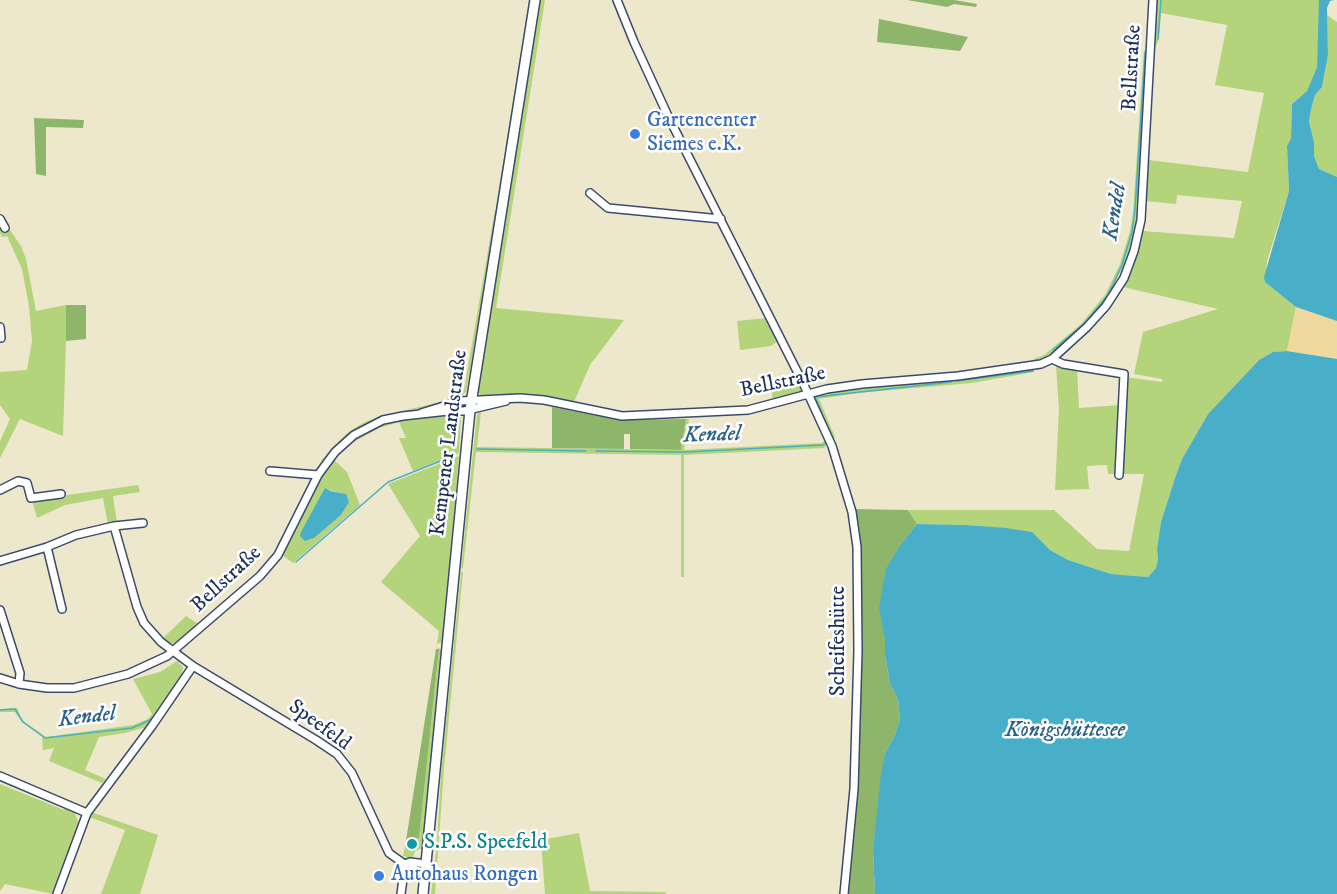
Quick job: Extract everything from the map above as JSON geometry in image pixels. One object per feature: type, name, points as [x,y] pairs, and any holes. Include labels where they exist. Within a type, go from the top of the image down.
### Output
[{"type":"street","name":"Kempener Landstraße","points":[[423,894],[471,400],[535,0]]},
{"type":"street","name":"Bellstraße","points":[[617,0],[668,116],[809,396]]},
{"type":"street","name":"Bellstraße","points":[[0,678],[19,684],[47,688],[74,688],[128,674],[167,656],[260,576],[278,555],[318,475],[335,452],[354,435],[383,420],[471,400],[520,398],[544,400],[622,416],[748,410],[809,396],[827,389],[958,376],[1041,364],[1053,359],[1106,306],[1124,278],[1134,251],[1141,220],[1153,0]]},
{"type":"street","points":[[590,193],[608,208],[721,219]]},
{"type":"street","points":[[0,219],[5,228]]},
{"type":"street","points":[[0,327],[1,338]]},
{"type":"street","points":[[1053,359],[1063,364],[1124,374],[1119,475]]},
{"type":"street","name":"Scheifeshütte","points":[[809,396],[832,446],[852,512],[857,547],[858,651],[854,789],[844,894]]},
{"type":"street","name":"Bellstraße","points":[[421,413],[470,410],[520,398]]},
{"type":"street","points":[[270,471],[318,475]]},
{"type":"street","points":[[0,490],[18,481],[27,483],[31,498],[61,494]]},
{"type":"street","points":[[0,561],[47,547],[76,535],[114,526],[143,523]]},
{"type":"street","name":"Speefeld","points":[[114,526],[141,615],[154,635],[193,666],[337,754],[352,772],[389,853],[410,868],[426,868]]},
{"type":"street","points":[[47,547],[62,609]]},
{"type":"street","points":[[0,610],[20,673],[19,684]]},
{"type":"street","points":[[57,894],[87,813],[152,726],[193,666]]},
{"type":"street","points":[[0,776],[87,813]]},
{"type":"street","points":[[400,894],[405,864]]},
{"type":"green space","points":[[529,0],[532,0],[500,204],[496,207]]},
{"type":"green space","points":[[539,0],[545,0],[496,308],[624,320],[590,365],[574,402],[531,395],[482,397],[478,392]]},
{"type":"green space","points":[[907,0],[954,0],[977,4],[976,7],[954,4],[947,7]]},
{"type":"green space","points":[[1157,0],[1319,0],[1320,17],[1317,67],[1307,91],[1292,104],[1291,138],[1287,146],[1289,191],[1267,261],[1266,282],[1296,307],[1287,351],[1273,352],[1259,360],[1208,414],[1182,459],[1175,478],[1161,522],[1156,568],[1148,577],[1111,574],[1068,560],[1050,550],[1031,532],[966,525],[917,524],[908,510],[1054,510],[1097,549],[1129,551],[1144,474],[1121,474],[1126,377],[1162,382],[1162,379],[1134,374],[1143,332],[1218,309],[1123,287],[1138,251],[1143,231],[1234,238],[1242,201],[1177,195],[1176,204],[1145,201],[1148,160],[1248,172],[1264,93],[1215,85],[1227,25],[1161,13],[1159,39],[1155,48]]},
{"type":"green space","points":[[1327,15],[1337,22],[1337,177],[1319,169],[1314,156],[1314,142],[1309,122],[1315,95],[1322,87],[1328,55]]},
{"type":"green space","points":[[879,19],[968,37],[960,51],[877,42]]},
{"type":"green space","points":[[1144,50],[1148,52],[1138,213],[1131,247],[1107,298],[1085,325],[1045,358],[1033,362],[1081,324],[1105,295],[1120,264],[1133,213]]},
{"type":"green space","points":[[34,118],[84,120],[83,128],[46,127],[46,176],[36,174]]},
{"type":"green space","points":[[495,210],[498,214],[466,392],[459,398],[422,410],[381,418],[364,425],[343,439],[314,474],[334,446],[347,433],[363,423],[380,416],[445,401],[464,390]]},
{"type":"green space","points":[[3,220],[21,246],[26,259],[36,311],[66,305],[66,341],[63,436],[20,419],[0,458],[0,441],[10,419],[0,405],[0,372],[27,370],[32,341],[29,306],[22,269],[7,236],[2,237],[0,233],[0,223]]},
{"type":"green space","points":[[66,305],[86,305],[86,339],[66,341]]},
{"type":"green space","points":[[768,318],[779,340],[771,346],[740,350],[737,321]]},
{"type":"green space","points":[[1056,365],[1077,369],[1079,408],[1120,405],[1117,474],[1108,474],[1107,465],[1087,466],[1089,489],[1055,490],[1059,410]]},
{"type":"green space","points":[[1034,370],[1034,372],[972,383],[858,393],[819,399],[835,437],[832,440],[813,400],[814,395],[857,389]]},
{"type":"green space","points":[[800,382],[803,391],[773,400],[771,389]]},
{"type":"green space","points":[[552,407],[617,420],[686,419],[681,450],[630,449],[630,434],[624,434],[624,449],[552,448]]},
{"type":"green space","points":[[447,412],[459,414],[461,419],[459,453],[413,471],[399,438],[406,438],[399,422],[379,428],[350,444],[334,460],[347,472],[360,505],[293,563],[282,555],[320,478],[332,459],[349,443],[365,432],[389,422]],"holes":[[[328,490],[342,493],[349,501],[341,515],[309,541]]]},
{"type":"green space","points":[[481,412],[477,447],[681,450],[686,419],[689,419],[684,450],[822,443],[827,438],[829,443],[824,448],[684,455],[684,577],[681,577],[681,455],[476,452],[463,568],[461,568],[477,414]]},
{"type":"green space","points":[[459,456],[443,642],[437,644],[439,631],[381,582],[420,536],[388,484]]},
{"type":"green space","points":[[138,485],[140,492],[113,496],[117,523],[108,525],[103,498],[65,505],[37,518],[32,500]]},
{"type":"green space","points":[[853,509],[908,510],[917,524],[901,544],[885,640],[890,684],[898,699],[900,720],[885,753],[873,850],[875,894],[846,894],[860,649]]},
{"type":"green space","points":[[461,572],[463,572],[444,769],[435,894],[431,894],[441,773]]},
{"type":"green space","points":[[186,616],[198,624],[177,643],[165,640],[163,638]]},
{"type":"green space","points":[[436,647],[442,650],[423,846],[415,851],[413,857],[407,857],[403,856],[405,847],[409,850],[411,837],[419,837],[439,650]]},
{"type":"green space","points":[[436,649],[439,649],[419,838],[411,837],[409,850],[405,847]]},
{"type":"green space","points":[[177,661],[183,667],[182,675],[146,727],[99,737],[85,770],[106,779],[102,783],[49,761],[54,748],[43,750],[42,736],[22,722],[15,712],[0,712],[0,709],[17,708],[22,720],[46,737],[133,725],[148,719],[152,714],[133,679],[160,672]]},
{"type":"green space","points":[[0,784],[64,810],[65,807],[74,811],[79,824],[53,894],[5,884],[0,891]]},
{"type":"green space","points":[[91,812],[158,835],[140,894],[101,894],[125,830],[92,818],[88,819]]},
{"type":"green space","points":[[579,833],[590,891],[666,892],[666,894],[545,894],[541,840]]},
{"type":"sand","points":[[1296,307],[1337,321],[1337,359],[1287,351]]},
{"type":"water","points":[[1319,0],[1334,0],[1330,1],[1327,8],[1328,55],[1322,87],[1315,95],[1309,122],[1314,142],[1314,156],[1319,169],[1337,177],[1337,321],[1296,307],[1265,282],[1264,277],[1289,191],[1287,146],[1291,138],[1292,104],[1307,91],[1317,67]]},
{"type":"water","name":"Königshüttesee","points":[[1287,351],[1337,359],[1337,894],[875,894],[873,850],[881,774],[885,753],[900,720],[898,699],[890,684],[879,608],[886,569],[901,544],[917,524],[1006,528],[1032,532],[1050,550],[1068,560],[1111,574],[1148,577],[1156,568],[1161,522],[1175,478],[1182,459],[1208,414],[1259,360],[1273,352]]},
{"type":"water","points":[[325,488],[346,494],[349,502],[341,515],[314,538],[305,541],[300,536],[301,532]]},
{"type":"waterway","name":"Kendel","points":[[1158,39],[1161,0]]},
{"type":"waterway","name":"Kendel","points":[[1053,350],[1084,324],[1108,295],[1122,265],[1132,232],[1135,209],[1145,53]]},
{"type":"waterway","name":"Kendel","points":[[956,381],[1033,371]]},
{"type":"waterway","name":"Kendel","points":[[832,437],[815,397],[951,382]]},
{"type":"waterway","name":"Kendel","points":[[596,451],[685,452],[823,445],[827,442]]},
{"type":"waterway","name":"Kendel","points":[[477,449],[586,451]]},
{"type":"waterway","name":"Kendel","points":[[296,562],[388,482],[453,456]]},
{"type":"waterway","name":"Kendel","points":[[0,710],[15,709],[23,722],[45,738],[132,728],[152,718]]},
{"type":"place","name":"Gartencenter Siemes e.K.","points":[[635,134]]},
{"type":"place","name":"S.P.S. Speefeld","points":[[412,844]]},
{"type":"place","name":"Autohaus Rongen","points":[[379,876]]}]
